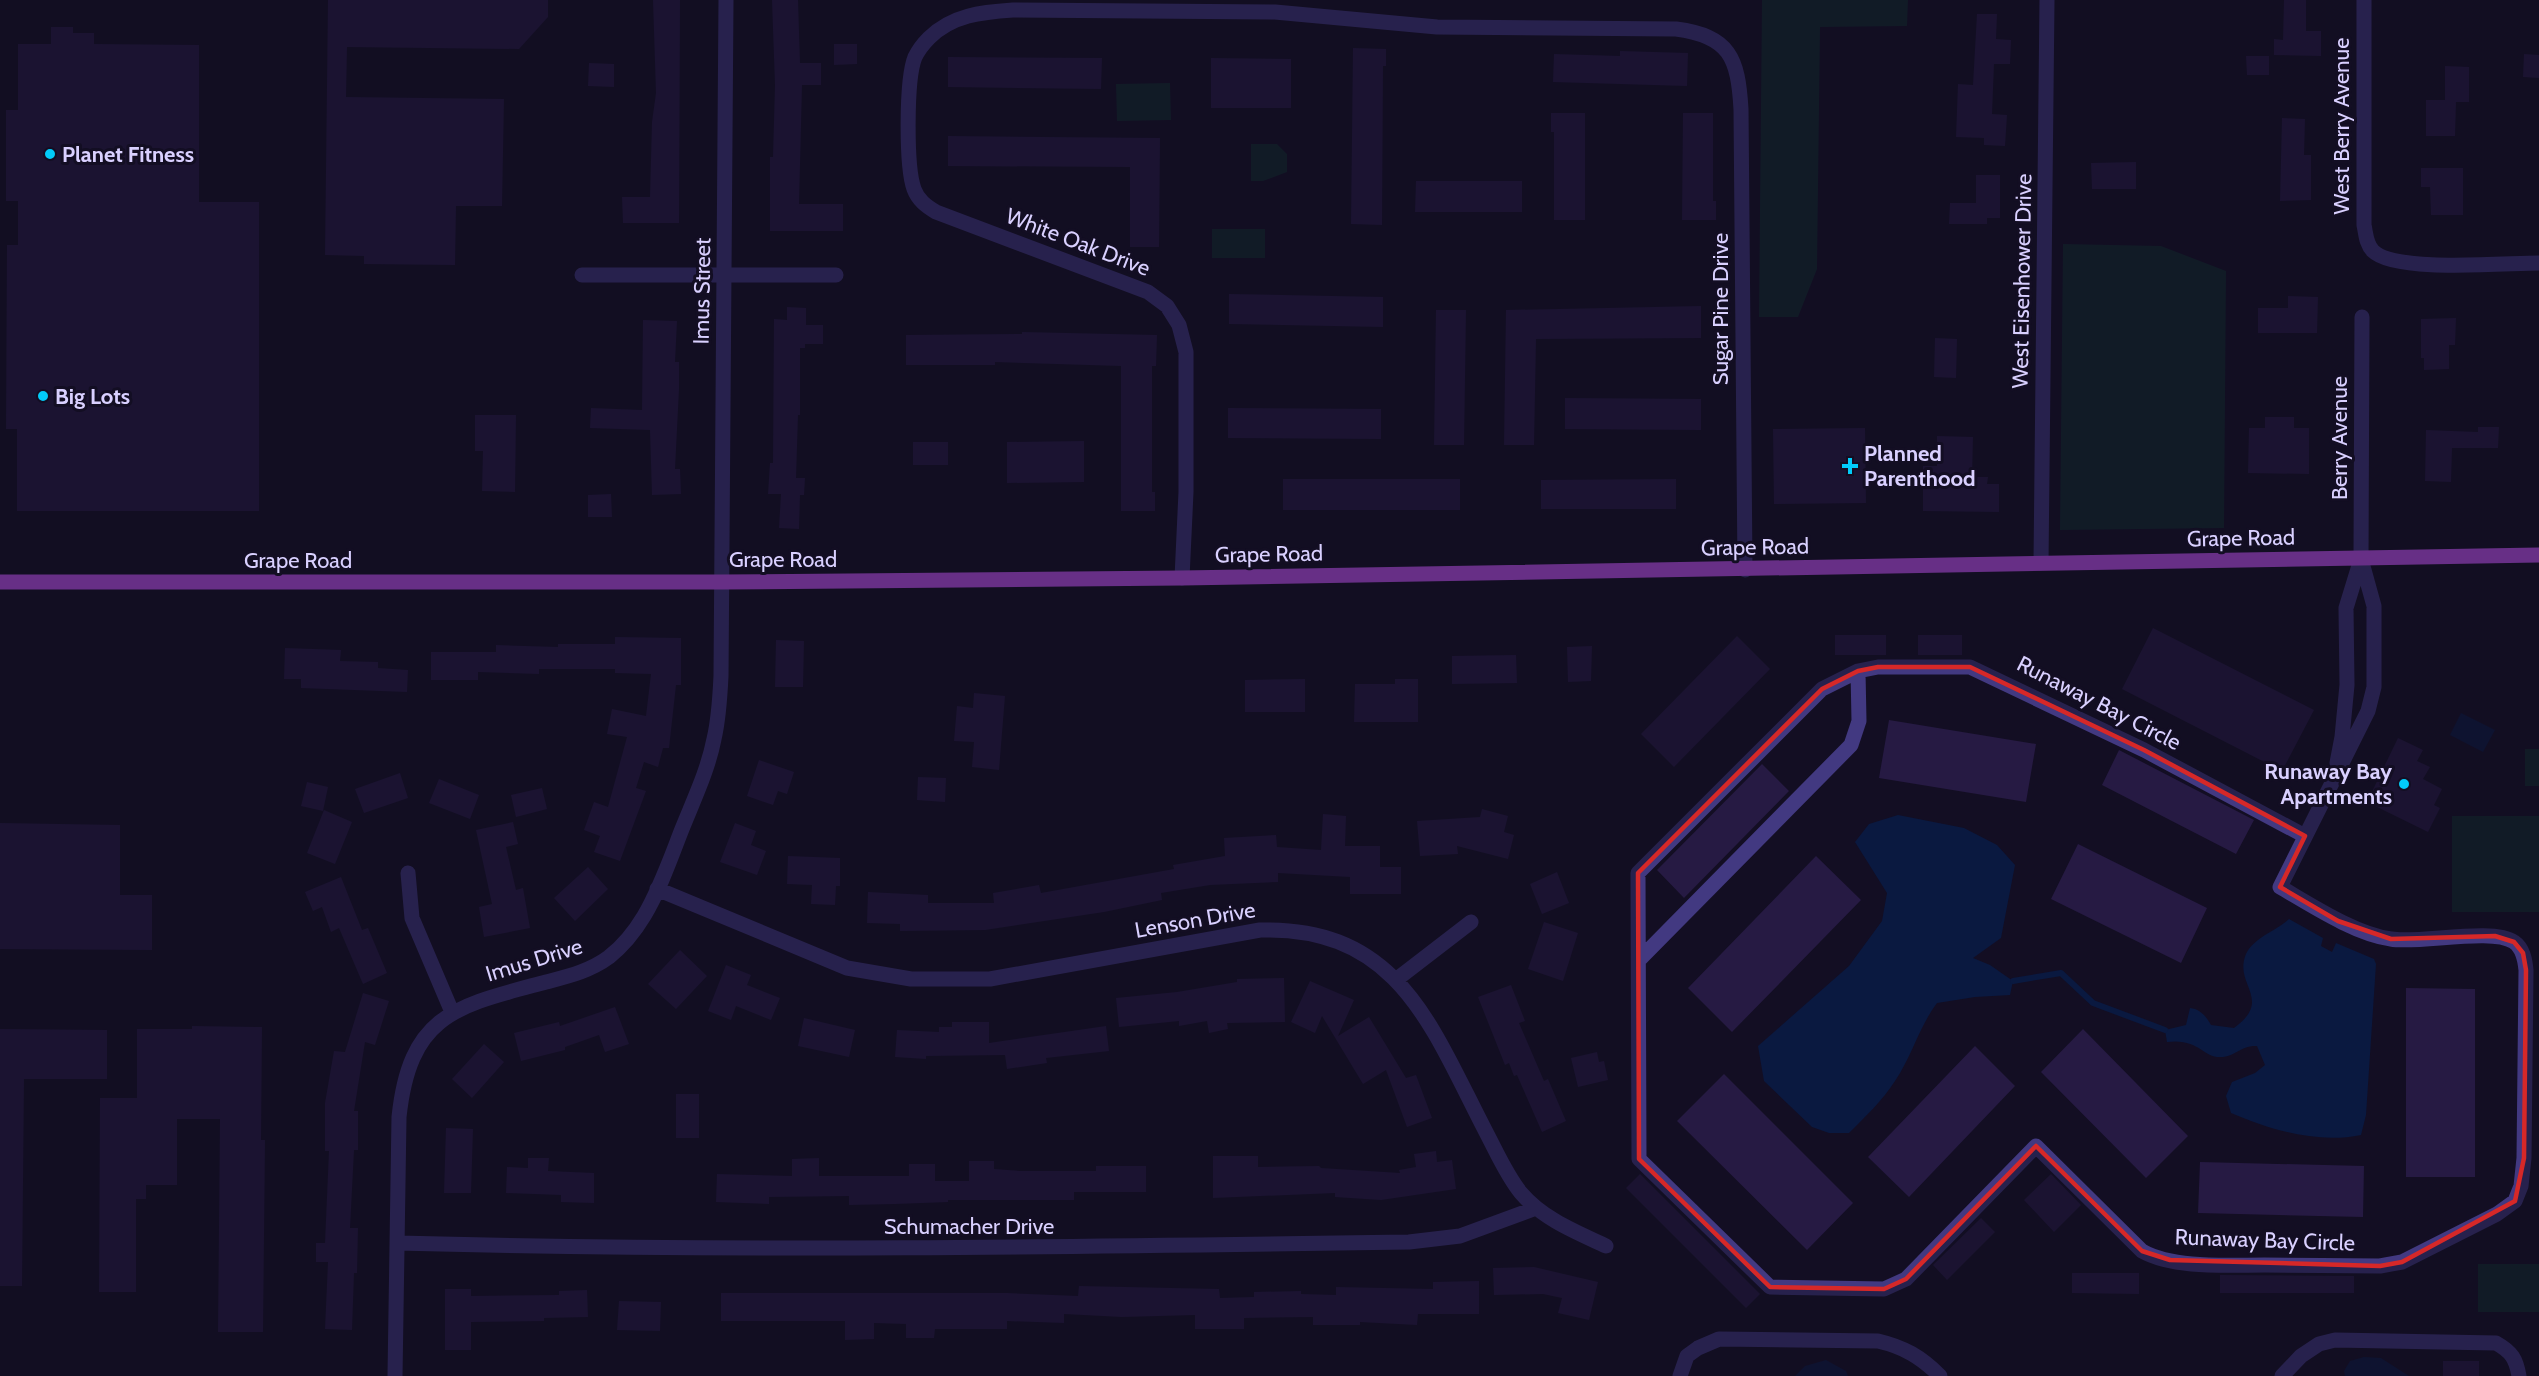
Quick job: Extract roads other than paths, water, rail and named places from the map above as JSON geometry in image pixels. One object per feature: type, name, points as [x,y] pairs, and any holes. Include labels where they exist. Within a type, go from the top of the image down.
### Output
[{"type":"main road","name":"Grape Road","points":[[0,582],[721,582],[1182,578],[2539,555]]},
{"type":"street","name":"Imus Street","points":[[721,582],[726,0]]},
{"type":"street","name":"West Eisenhower Drive","points":[[2041,563],[2047,0]]},
{"type":"street","name":"West Berry Avenue","points":[[2364,0],[2364,225],[2367,241],[2372,249],[2385,258],[2410,264],[2539,263]]},
{"type":"street","name":"White Oak Drive","points":[[1182,578],[1186,492],[1186,352],[1179,325],[1167,306],[1148,292],[936,212],[922,203],[915,191],[910,171],[910,79],[915,57],[927,40],[940,28],[954,20],[981,12],[1013,10],[1275,12],[1437,27],[1676,29],[1699,32],[1717,40],[1729,50]]},
{"type":"street","name":"Sugar Pine Drive","points":[[1729,50],[1739,82],[1741,109],[1745,570]]},
{"type":"street","points":[[582,275],[837,275]]},
{"type":"street","name":"Berry Avenue","points":[[2361,559],[2362,317]]},
{"type":"street","name":"Runaway Bay Circle","points":[[2332,784],[2342,737],[2346,696],[2346,608],[2361,559]]},
{"type":"street","name":"Runaway Bay Circle","points":[[2305,836],[2144,750],[1970,667],[1878,667],[1858,671],[1822,689],[1638,873],[1639,1160],[1770,1287],[1884,1289],[1906,1279],[2036,1146],[2142,1251],[2154,1258],[2212,1264],[2380,1266],[2402,1262],[2497,1214],[2515,1201],[2521,1185],[2524,1158],[2526,970],[2523,953],[2514,942],[2495,936],[2391,939],[2338,921],[2280,887],[2368,711],[2374,687],[2374,606],[2361,559]]},
{"type":"street","name":"Imus Drive","points":[[395,1376],[399,1117],[402,1088],[411,1059],[426,1033],[452,1012],[476,1001],[591,969],[629,937],[645,915],[705,771],[714,740],[721,676],[721,582]]},
{"type":"street","points":[[1639,960],[1851,745],[1859,721],[1858,671]]},
{"type":"street","points":[[408,873],[414,925],[452,1012]]},
{"type":"street","name":"Lenson Drive","points":[[657,889],[847,968],[911,979],[990,979],[1222,936],[1289,929],[1319,934],[1345,944],[1375,960],[1397,979],[1428,1022],[1514,1183],[1536,1208],[1568,1228],[1606,1246]]},
{"type":"street","points":[[1397,979],[1471,922]]},
{"type":"street","name":"Schumacher Drive","points":[[397,1243],[673,1249],[973,1249],[1409,1242],[1460,1236],[1536,1208]]},
{"type":"street","points":[[1680,1376],[1687,1356],[1698,1347],[1719,1340],[1743,1338],[1878,1341],[1899,1346],[1917,1355],[1940,1376]]},
{"type":"street","points":[[2282,1376],[2301,1356],[2319,1344],[2335,1340],[2359,1339],[2496,1343],[2509,1351],[2516,1360],[2519,1376]]},
{"type":"water","points":[[2461,713],[2495,730],[2483,752],[2450,735]]},
{"type":"water","points":[[1898,815],[1964,828],[1997,845],[2015,865],[2001,938],[1973,958],[1990,965],[2013,981],[2010,995],[1975,997],[1937,1003],[1901,1071],[1885,1095],[1849,1133],[1829,1133],[1812,1127],[1764,1081],[1758,1046],[1849,966],[1882,921],[1887,893],[1855,842],[1869,824]]},
{"type":"water","points":[[2289,919],[2323,938],[2321,946],[2332,952],[2336,943],[2374,959],[2376,964],[2366,1115],[2361,1135],[2328,1138],[2294,1134],[2231,1113],[2226,1096],[2232,1082],[2255,1073],[2265,1065],[2257,1046],[2247,1047],[2221,1057],[2209,1055],[2186,1043],[2167,1042],[2165,1030],[2186,1025],[2190,1008],[2202,1014],[2211,1025],[2234,1028],[2245,1018],[2251,1009],[2252,1000],[2244,975],[2243,965],[2246,954],[2254,943]]},
{"type":"water","points":[[2364,1357],[2381,1358],[2409,1376],[2345,1376],[2344,1371],[2350,1361]]},
{"type":"water","points":[[1826,1360],[1846,1371],[1848,1376],[1795,1376],[1805,1366]]},
{"type":"waterway","points":[[2013,981],[2061,973],[2093,1003],[2165,1030]]},
{"type":"place","name":"Planet Fitness","points":[[50,154]]},
{"type":"place","name":"Big Lots","points":[[43,396]]},
{"type":"place","name":"Planned Parenthood","points":[[1850,466]]},
{"type":"place","name":"Runaway Bay Apartments","points":[[2404,784]]}]
